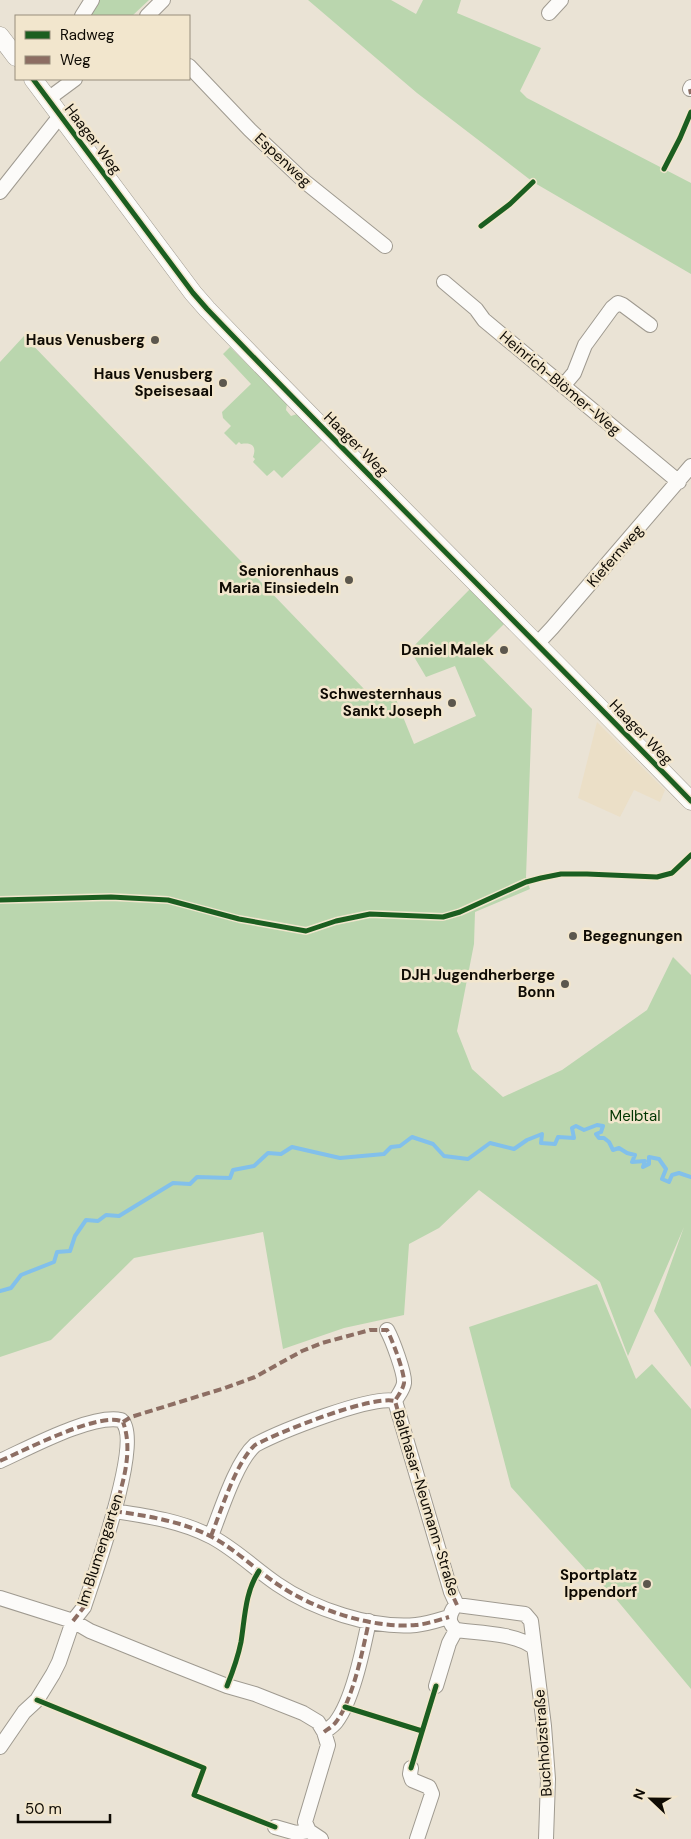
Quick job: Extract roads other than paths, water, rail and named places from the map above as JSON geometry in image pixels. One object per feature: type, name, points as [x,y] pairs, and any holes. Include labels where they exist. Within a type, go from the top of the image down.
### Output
[{"type":"street","points":[[83,15],[92,0]]},
{"type":"street","points":[[148,15],[163,0]]},
{"type":"street","points":[[549,13],[561,0]]},
{"type":"street","points":[[0,36],[15,56]]},
{"type":"street","name":"Espenweg","points":[[190,67],[250,130],[304,181],[385,246]]},
{"type":"street","points":[[40,86],[69,80]]},
{"type":"street","name":"Haager Weg","points":[[40,86],[60,116],[207,309],[691,801]]},
{"type":"street","points":[[0,192],[60,116]]},
{"type":"street","name":"Heinrich-Blömer-Weg","points":[[444,282],[476,309],[484,320],[679,482]]},
{"type":"street","points":[[563,386],[574,372],[585,345],[612,308],[618,303],[650,325]]},
{"type":"street","name":"Kiefernweg","points":[[536,644],[552,628],[691,466]]},
{"type":"street","name":"Balthasar-Neumann-Straße","points":[[387,1330],[392,1338],[404,1381],[395,1401],[451,1592],[457,1605]]},
{"type":"street","name":"Balthasar-Neumann-Straße","points":[[211,1536],[241,1463],[255,1445],[321,1417],[373,1402],[389,1399],[395,1401]]},
{"type":"street","name":"Im Blumengarten","points":[[0,1461],[81,1426],[116,1419],[123,1422],[126,1430],[127,1449],[124,1474],[84,1608],[73,1621],[53,1674],[37,1700],[24,1712],[0,1747]]},
{"type":"street","points":[[114,1511],[161,1519],[211,1536],[278,1585],[295,1595],[340,1615],[369,1621],[417,1625],[449,1617]]},
{"type":"street","points":[[0,1598],[73,1621],[90,1631],[227,1686],[255,1694],[303,1713],[318,1722],[324,1732],[328,1745],[305,1822],[315,1835]]},
{"type":"street","points":[[457,1605],[449,1617],[450,1625],[456,1630],[514,1638],[525,1641],[533,1647]]},
{"type":"street","name":"Buchholzstraße","points":[[457,1605],[525,1614],[531,1621],[544,1726],[548,1779],[546,1839]]},
{"type":"street","points":[[324,1732],[335,1724],[342,1713],[362,1653],[369,1621]]},
{"type":"street","points":[[436,1686],[456,1630]]},
{"type":"street","points":[[411,1768],[412,1780],[429,1787],[432,1794],[417,1839]]},
{"type":"street","points":[[276,1827],[296,1834],[315,1835]]},
{"type":"waterway","points":[[0,1291],[11,1288],[21,1275],[54,1262],[57,1252],[70,1251],[75,1236],[86,1220],[98,1221],[106,1215],[119,1216],[173,1183],[190,1184],[197,1177],[230,1178],[233,1170],[254,1166],[268,1153],[281,1154],[292,1147],[340,1158],[384,1154],[391,1147],[400,1146],[412,1137],[433,1144],[444,1156],[468,1159],[490,1143],[514,1149],[527,1140],[542,1134],[541,1143],[555,1144],[558,1137],[574,1138],[572,1128],[576,1126],[584,1130],[597,1125],[603,1126],[601,1132],[596,1134],[599,1138],[604,1138],[609,1142],[613,1150],[619,1148],[635,1155],[632,1162],[645,1161],[643,1167],[649,1164],[649,1157],[659,1159],[666,1169],[662,1179],[669,1182],[672,1175],[679,1173],[691,1177]]},
{"type":"place","name":"Haus Venusberg","points":[[155,340]]},
{"type":"place","name":"Haus Venusberg Speisesaal","points":[[223,383]]},
{"type":"place","name":"Seniorenhaus Maria Einsiedeln","points":[[349,580]]},
{"type":"place","name":"Daniel Malek","points":[[504,650]]},
{"type":"place","name":"Schwesternhaus Sankt Joseph","points":[[452,703]]},
{"type":"place","name":"Begegnungen","points":[[573,936]]},
{"type":"place","name":"DJH Jugendherberge Bonn","points":[[565,984]]},
{"type":"place","name":"Sportplatz Ippendorf","points":[[647,1584]]},
{"type":"park label","name":"Melbtal","points":[[635,1116]]}]
